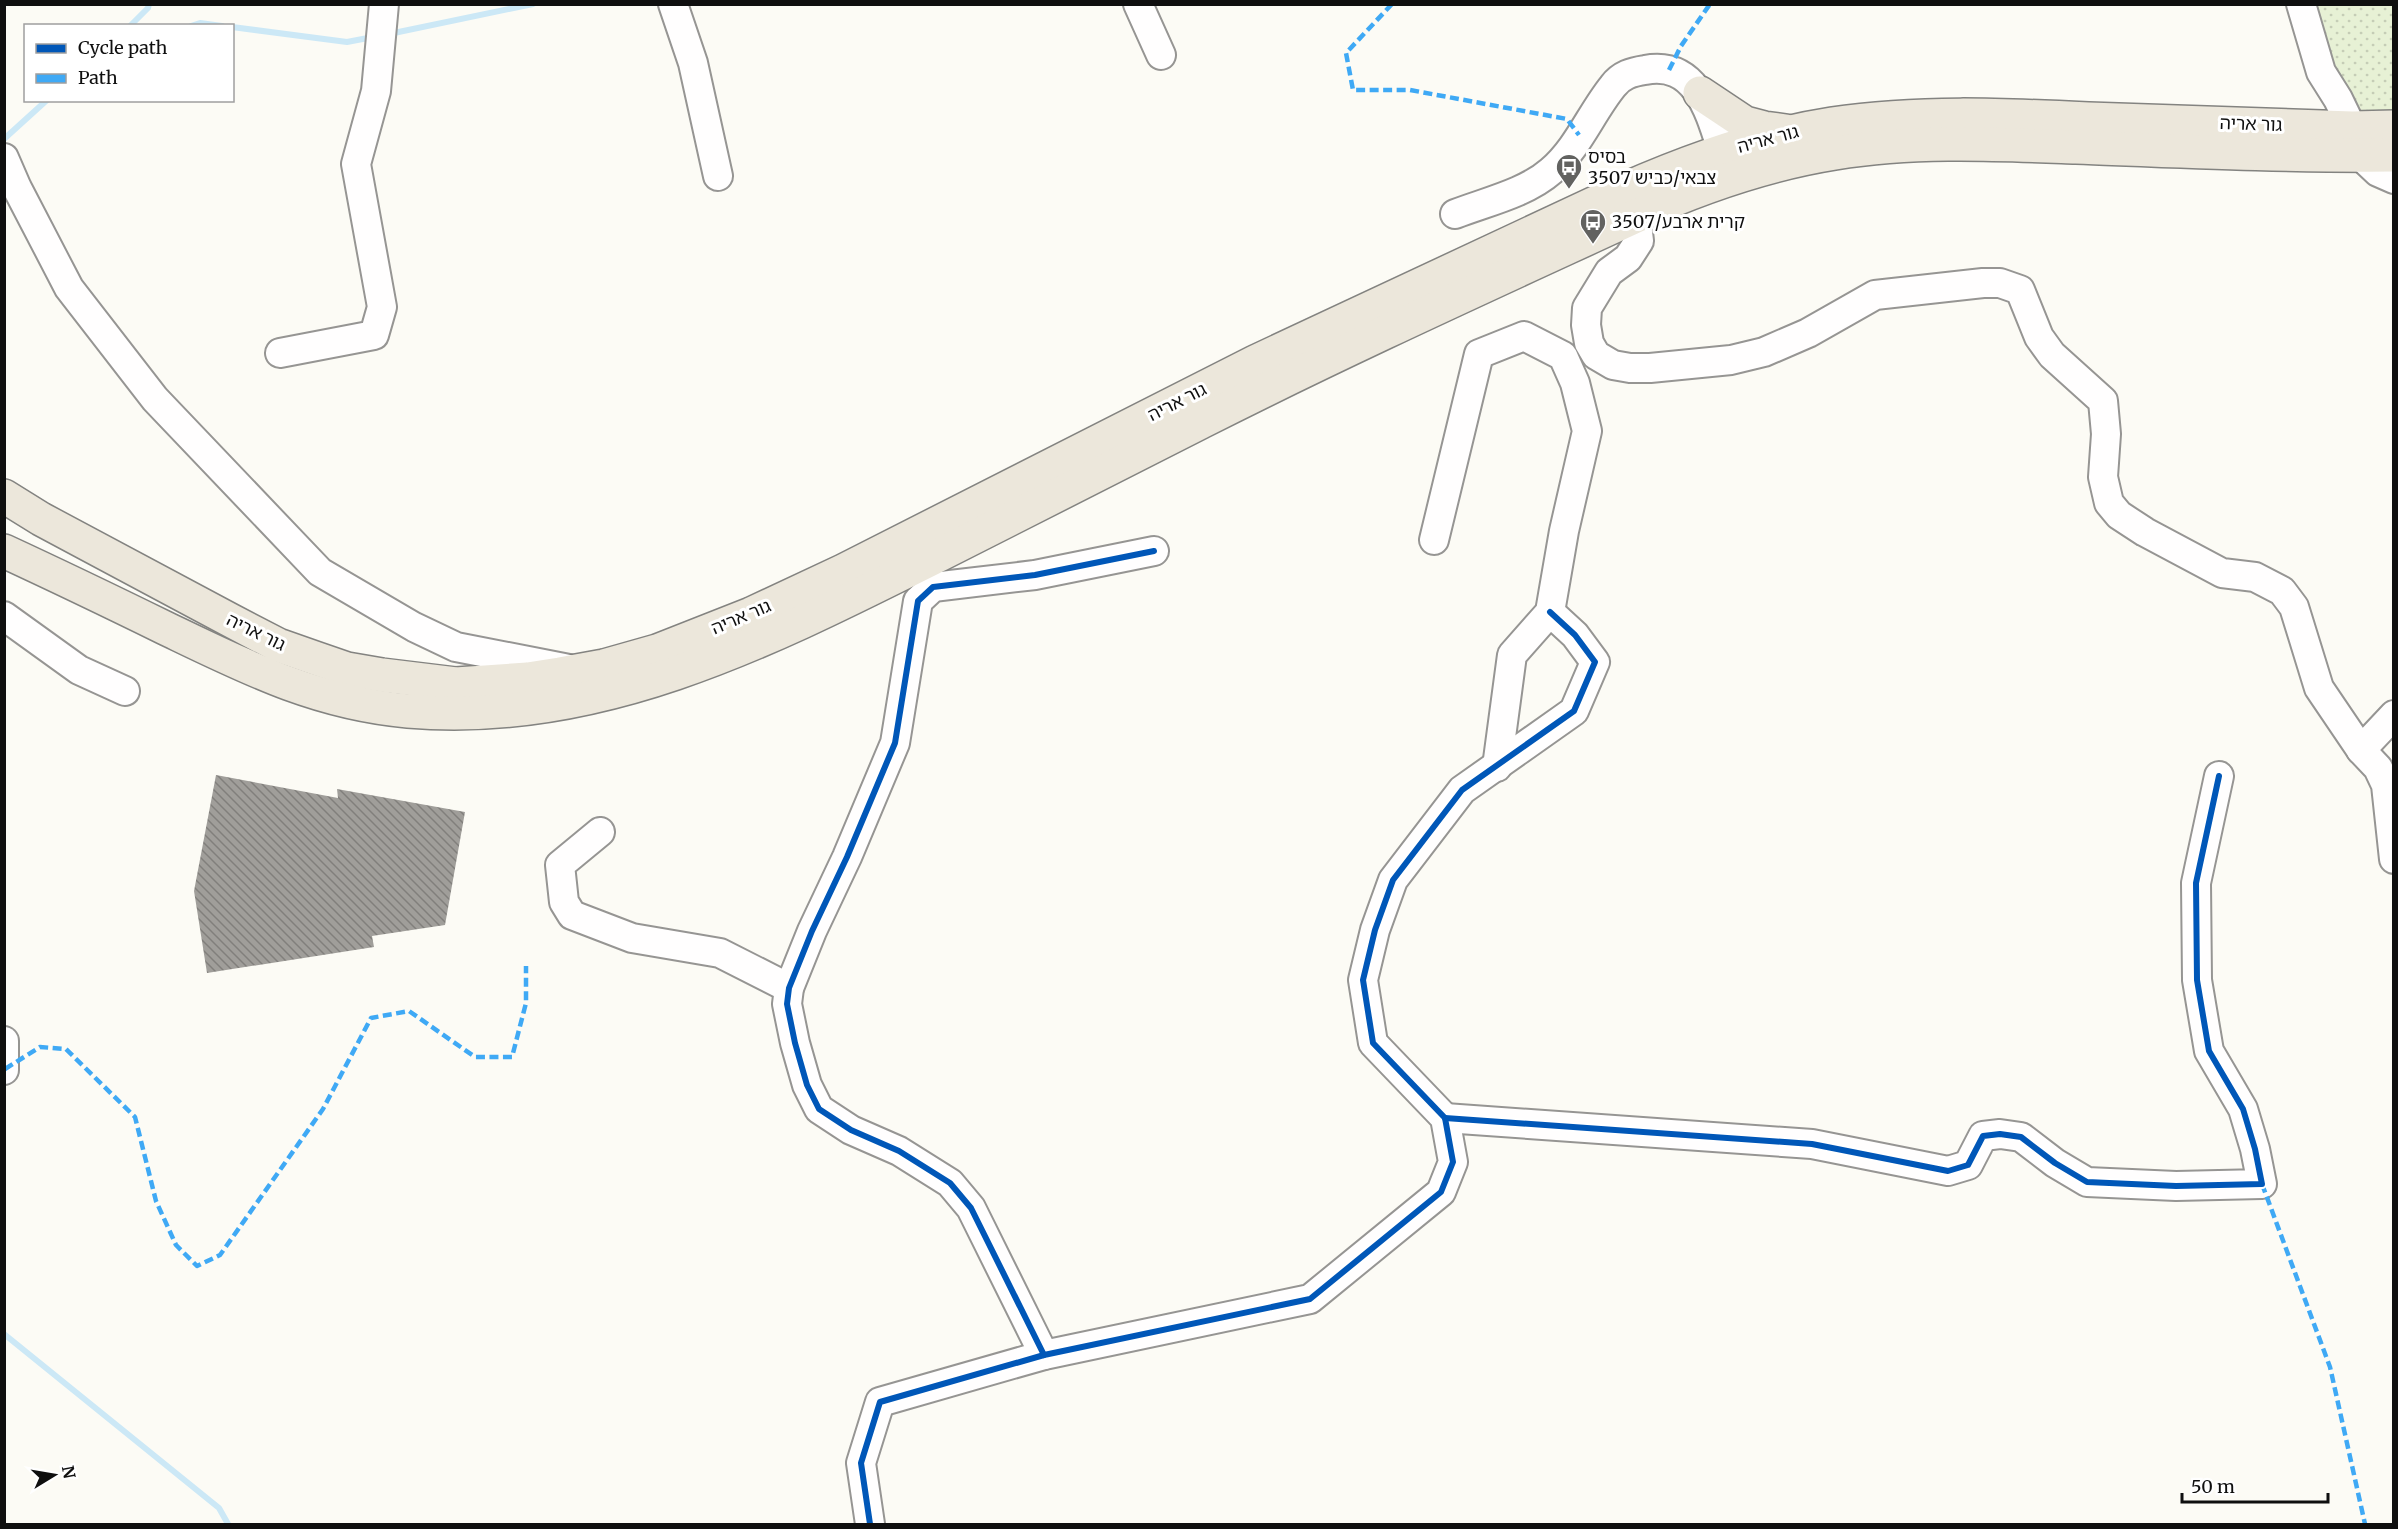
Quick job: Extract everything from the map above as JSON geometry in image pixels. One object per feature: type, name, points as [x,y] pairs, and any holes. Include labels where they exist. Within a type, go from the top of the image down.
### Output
[{"type":"main road","points":[[1700,93],[1745,123],[1794,132]]},
{"type":"main road","name":"גור אריה","points":[[4,551],[250,669],[318,695],[408,711],[456,713],[532,707],[610,694],[642,686],[763,640],[1267,388],[1679,196],[1726,165],[1794,132],[1831,124],[1932,114],[2356,142],[2394,155]]},
{"type":"main road","name":"גור אריה","points":[[4,496],[278,645],[347,669],[421,682],[456,684],[528,679],[579,671],[657,651],[752,614],[853,566],[1255,362],[1669,170],[1787,162],[1836,153],[1933,143],[2356,142],[2394,127]]},
{"type":"street","points":[[280,353],[374,335],[382,308],[356,164],[376,91],[384,4]]},
{"type":"street","points":[[673,4],[693,63],[718,176]]},
{"type":"street","points":[[1138,4],[1161,55]]},
{"type":"street","points":[[2301,4],[2320,72],[2338,99],[2356,142],[2378,172],[2394,179]]},
{"type":"street","points":[[1455,214],[1522,189],[1550,172],[1566,155],[1614,83],[1629,73],[1649,69],[1669,70],[1687,78],[1700,93],[1710,114],[1726,165]]},
{"type":"street","points":[[4,158],[69,288],[154,399],[320,572],[414,627],[456,647],[579,671]]},
{"type":"street","points":[[1636,216],[1639,242],[1628,258],[1609,272],[1587,308],[1586,325],[1589,343],[1596,355],[1613,365],[1630,368],[1684,366],[1731,360],[1764,352],[1808,333],[1875,295],[1983,283],[2000,283],[2020,290],[2039,337],[2052,355],[2103,400],[2106,434],[2103,477],[2109,503],[2119,515],[2145,532],[2222,573],[2256,577],[2282,591],[2294,607],[2319,688],[2361,750],[2378,768],[2386,785],[2394,859]]},
{"type":"street","points":[[1434,540],[1479,354],[1524,336],[1563,356],[1575,384],[1587,431],[1564,531],[1550,612],[1512,655],[1497,767]]},
{"type":"street","points":[[1044,1355],[971,1208],[950,1183],[899,1150],[851,1130],[819,1109],[807,1085],[795,1043],[787,1004],[789,988],[895,742],[918,601],[933,587],[1035,574],[1154,551]]},
{"type":"street","points":[[870,1524],[861,1463],[880,1402],[1044,1355],[1310,1299],[1441,1192],[1453,1162],[1445,1118],[1373,1043],[1363,980],[1375,930],[1393,880],[1462,790],[1574,711],[1595,662],[1575,635],[1550,612]]},
{"type":"street","points":[[4,616],[79,670],[125,691]]},
{"type":"street","points":[[2361,750],[2394,715]]},
{"type":"street","points":[[1445,1118],[1812,1144],[1948,1171],[1968,1165],[1983,1136],[2000,1134],[2021,1137],[2055,1163],[2087,1182],[2176,1186],[2262,1184],[2255,1149],[2242,1109],[2209,1051],[2197,980],[2196,883],[2219,776]]},
{"type":"street","points":[[600,832],[561,866],[564,902],[572,915],[632,938],[720,953],[789,988]]},
{"type":"street","points":[[4,1041],[4,1070]]},
{"type":"green space","points":[[2313,5],[2393,5],[2393,120],[2363,123],[2331,67]]},
{"type":"building","points":[[216,775],[338,798],[337,789],[465,812],[445,925],[372,936],[374,947],[207,973],[194,891]]},
{"type":"waterway","points":[[132,24],[148,8],[149,4]]},
{"type":"waterway","points":[[389,34],[533,4]]},
{"type":"waterway","points":[[197,24],[207,24]]},
{"type":"waterway","points":[[234,27],[347,42],[373,37]]},
{"type":"waterway","points":[[4,139],[45,102]]},
{"type":"waterway","points":[[4,1334],[219,1508],[228,1524]]},
{"type":"marked path","points":[[1392,4],[1346,53],[1353,90],[1410,90],[1567,119],[1579,135]]},
{"type":"marked path","points":[[1669,70],[1681,46],[1710,4]]},
{"type":"marked path","points":[[5,1069],[40,1047],[66,1049],[135,1117],[156,1201],[176,1245],[197,1266],[220,1255],[323,1109],[371,1018],[409,1011],[475,1057],[512,1057],[526,1003],[526,966]]},
{"type":"marked path","points":[[2262,1184],[2330,1367],[2365,1524]]},
{"type":"cycle path","points":[[1044,1355],[971,1208],[950,1183],[899,1151],[851,1130],[819,1109],[807,1085],[795,1043],[787,1004],[789,988],[895,743],[918,601],[933,587],[1035,575],[1154,551]]},
{"type":"cycle path","points":[[870,1524],[861,1463],[880,1402],[1044,1355],[1310,1299],[1441,1192],[1453,1162],[1445,1118],[1373,1043],[1363,980],[1375,930],[1393,880],[1462,790],[1574,711],[1595,662],[1575,635],[1550,612]]},
{"type":"cycle path","points":[[1445,1118],[1812,1144],[1948,1171],[1968,1165],[1983,1136],[2000,1134],[2021,1137],[2055,1163],[2087,1182],[2176,1186],[2262,1184],[2255,1149],[2243,1109],[2209,1051],[2197,980],[2196,883],[2219,776]]},
{"type":"place","name":"בסיס צבאי/כביש 3507","points":[[1569,190]]},
{"type":"place","name":"קרית ארבע/3507","points":[[1593,245]]}]
